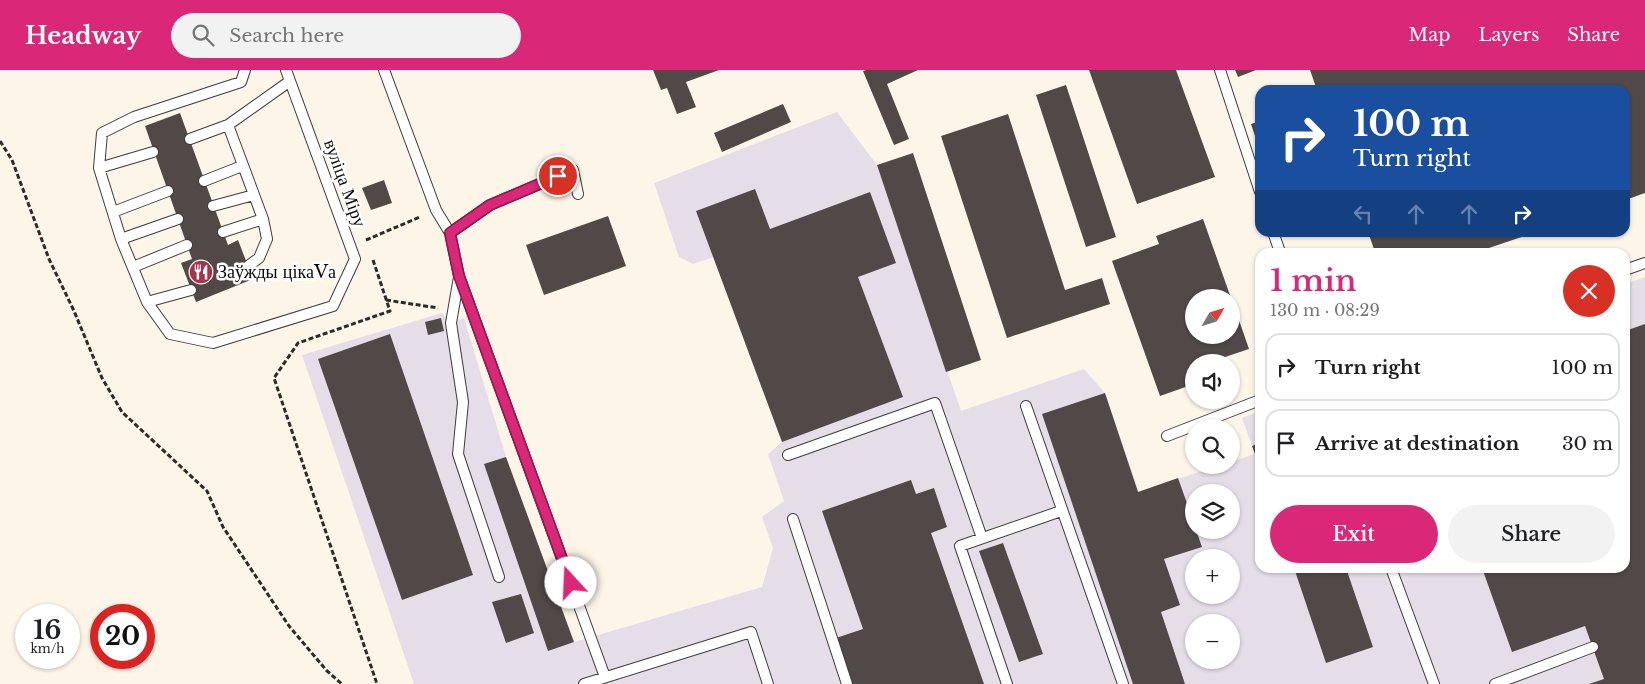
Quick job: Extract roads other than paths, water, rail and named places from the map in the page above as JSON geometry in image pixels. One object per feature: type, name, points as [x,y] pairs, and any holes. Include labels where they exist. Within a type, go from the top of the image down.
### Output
[{"type":"lane","points":[[192,290],[147,302],[121,239],[99,168],[102,133],[134,117],[241,82],[245,70]]},
{"type":"lane","name":"вуліца Міру","points":[[147,302],[170,334],[212,343],[333,306],[355,259],[286,70]]},
{"type":"lane","points":[[384,70],[436,210],[450,233],[459,276],[605,677]]},
{"type":"lane","points":[[1220,70],[1255,177]]},
{"type":"lane","points":[[190,139],[228,125],[290,81]]},
{"type":"lane","points":[[228,125],[263,219],[267,239],[259,258],[248,266]]},
{"type":"lane","points":[[99,168],[153,152]]},
{"type":"lane","points":[[204,181],[242,166]]},
{"type":"lane","points":[[450,233],[490,205],[573,170],[578,194]]},
{"type":"lane","points":[[113,212],[168,191]]},
{"type":"lane","points":[[213,206],[254,194]]},
{"type":"lane","points":[[121,239],[178,219]]},
{"type":"lane","points":[[223,232],[263,219]]},
{"type":"lane","points":[[133,267],[187,245]]},
{"type":"lane","points":[[1630,268],[1645,263]]},
{"type":"lane","points":[[459,276],[451,323],[464,402],[458,454],[499,577]]},
{"type":"lane","points":[[1166,436],[1255,402]]},
{"type":"lane","points":[[788,455],[935,403],[982,538]]},
{"type":"lane","points":[[1026,406],[1123,684]]},
{"type":"lane","points":[[1007,684],[960,546],[1061,510]]},
{"type":"lane","points":[[793,519],[847,684]]},
{"type":"lane","points":[[1393,573],[1434,684]]},
{"type":"lane","points":[[584,684],[751,632],[768,684]]},
{"type":"lane","points":[[1495,684],[1593,647]]},
{"type":"place","name":"Заўжды цікаVа","points":[[201,272]]}]
